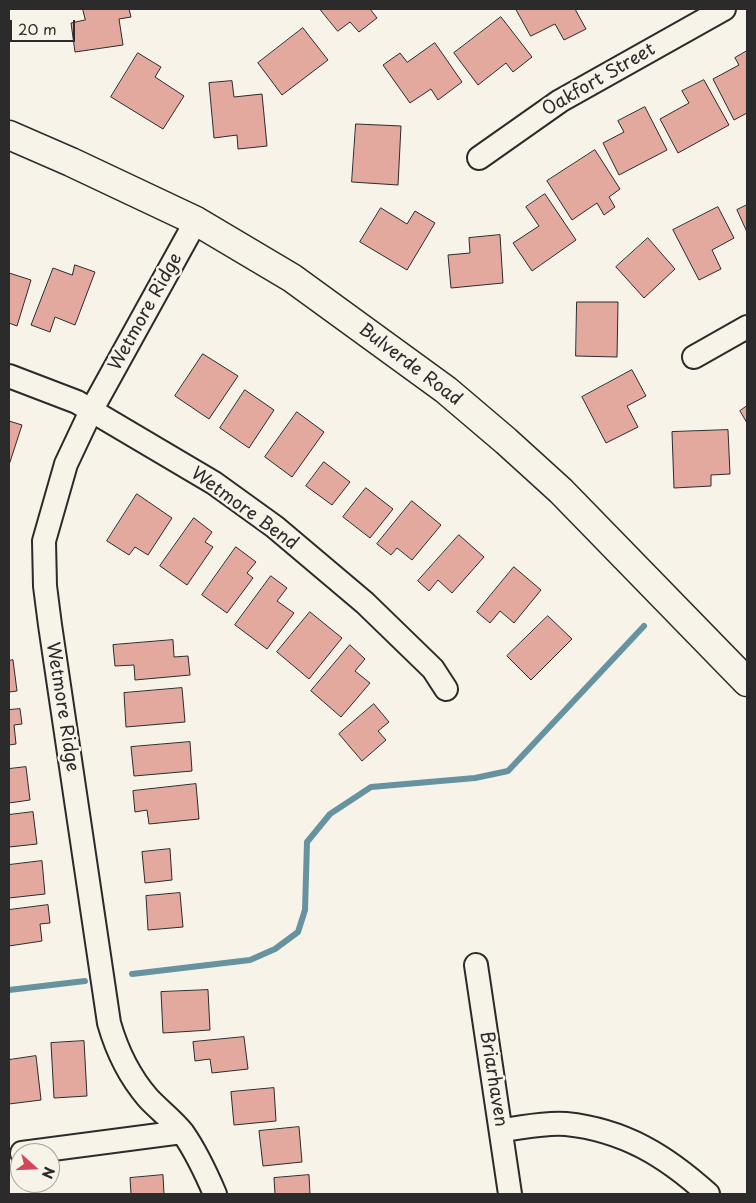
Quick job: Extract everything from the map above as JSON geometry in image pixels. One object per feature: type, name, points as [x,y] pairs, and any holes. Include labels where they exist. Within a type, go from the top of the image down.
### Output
[{"type":"main road","name":"Bulverde Road","points":[[9,135],[196,221],[292,278],[469,409],[561,491],[744,673]]},
{"type":"street","name":"Oakfort Street","points":[[479,158],[560,101],[724,9]]},
{"type":"street","name":"Wetmore Ridge","points":[[196,221],[91,411],[66,464],[44,541],[45,586],[50,625],[110,1023],[115,1044],[130,1074],[148,1097],[182,1132],[202,1162],[215,1194]]},
{"type":"street","points":[[694,357],[747,328]]},
{"type":"street","name":"Wetmore Bend","points":[[9,376],[76,402],[214,483],[275,528],[365,603],[407,642],[432,669],[446,688]]},
{"type":"street","name":"Briarhaven","points":[[476,965],[510,1194]]},
{"type":"street","points":[[501,1130],[564,1124],[597,1130],[624,1138],[662,1156],[708,1194]]},
{"type":"street","points":[[60,1148],[182,1132]]},
{"type":"building","points":[[83,9],[129,9],[131,17],[119,19],[123,45],[75,52],[71,23],[85,20]]},
{"type":"building","points":[[320,9],[370,9],[377,18],[359,32],[350,22],[338,31]]},
{"type":"building","points":[[516,9],[575,9],[586,29],[564,40],[555,24],[531,36]]},
{"type":"building","points":[[501,17],[532,57],[513,72],[506,63],[478,85],[454,53]]},
{"type":"building","points":[[303,28],[328,60],[282,95],[258,63]]},
{"type":"building","points":[[435,43],[462,82],[438,100],[431,89],[410,103],[383,65],[400,53],[407,62]]},
{"type":"building","points":[[747,51],[747,113],[734,120],[713,79],[739,65],[735,58]]},
{"type":"building","points":[[138,53],[161,67],[155,77],[184,96],[163,129],[111,97]]},
{"type":"building","points":[[704,80],[729,125],[678,153],[660,119],[689,103],[682,91]]},
{"type":"building","points":[[232,81],[234,97],[262,94],[267,146],[238,149],[237,135],[214,138],[209,83]]},
{"type":"building","points":[[645,107],[667,150],[619,175],[603,143],[624,132],[618,121]]},
{"type":"building","points":[[356,124],[401,126],[398,185],[352,182]]},
{"type":"building","points":[[595,150],[620,189],[609,197],[615,207],[604,215],[597,203],[572,220],[547,181]]},
{"type":"building","points":[[545,194],[576,240],[532,271],[513,243],[539,226],[526,207]]},
{"type":"building","points":[[747,205],[747,232],[737,210]]},
{"type":"building","points":[[718,207],[734,238],[712,250],[721,269],[699,280],[673,230]]},
{"type":"building","points":[[381,208],[407,224],[415,211],[435,223],[407,270],[360,242]]},
{"type":"building","points":[[500,235],[503,283],[451,288],[448,255],[470,253],[469,238]]},
{"type":"building","points":[[648,238],[675,269],[644,298],[616,267]]},
{"type":"building","points":[[75,265],[95,272],[75,325],[55,317],[50,332],[31,325],[53,268],[72,275]]},
{"type":"building","points":[[9,273],[31,280],[17,326],[9,323]]},
{"type":"building","points":[[577,302],[618,302],[617,357],[576,356]]},
{"type":"building","points":[[203,354],[238,376],[209,419],[175,396]]},
{"type":"building","points":[[632,370],[646,396],[627,406],[638,427],[606,443],[582,397]]},
{"type":"building","points":[[245,390],[274,410],[249,448],[220,428]]},
{"type":"building","points":[[747,406],[747,423],[740,411]]},
{"type":"building","points":[[297,412],[324,432],[292,477],[265,457]]},
{"type":"building","points":[[9,421],[22,425],[9,465]]},
{"type":"building","points":[[728,430],[730,474],[711,475],[711,486],[674,488],[672,432]]},
{"type":"building","points":[[324,462],[350,482],[332,505],[306,486]]},
{"type":"building","points":[[366,488],[393,509],[370,538],[343,517]]},
{"type":"building","points":[[137,494],[172,518],[148,555],[135,547],[129,555],[107,541]]},
{"type":"building","points":[[412,501],[441,525],[412,560],[397,548],[391,555],[377,544]]},
{"type":"building","points":[[194,518],[212,532],[205,542],[213,547],[187,585],[160,566]]},
{"type":"building","points":[[459,535],[484,557],[452,593],[438,580],[429,591],[418,581]]},
{"type":"building","points":[[236,547],[256,562],[247,573],[253,578],[227,613],[202,595]]},
{"type":"building","points":[[514,567],[541,590],[514,623],[500,611],[490,623],[477,612]]},
{"type":"building","points":[[271,576],[287,588],[277,601],[294,613],[267,649],[235,625]]},
{"type":"building","points":[[310,612],[342,638],[309,679],[277,652]]},
{"type":"building","points":[[548,616],[572,639],[531,680],[507,656]]},
{"type":"building","points":[[173,640],[174,657],[188,656],[190,675],[135,680],[134,665],[115,666],[113,645]]},
{"type":"building","points":[[350,645],[365,659],[355,671],[370,683],[341,717],[311,691]]},
{"type":"building","points":[[13,660],[17,691],[9,692],[9,661]]},
{"type":"building","points":[[182,688],[185,722],[126,727],[124,693]]},
{"type":"building","points":[[374,704],[389,722],[378,731],[386,740],[362,761],[339,734]]},
{"type":"building","points":[[20,709],[22,724],[14,725],[16,744],[9,745],[9,710]]},
{"type":"building","points":[[190,742],[192,771],[134,776],[131,747]]},
{"type":"building","points":[[26,767],[30,800],[9,803],[9,769]]},
{"type":"building","points":[[196,784],[199,819],[149,824],[147,810],[135,812],[133,791]]},
{"type":"building","points":[[33,812],[37,844],[9,847],[9,815]]},
{"type":"building","points":[[170,849],[172,880],[145,883],[142,852]]},
{"type":"building","points":[[42,861],[45,894],[9,898],[9,865]]},
{"type":"building","points":[[180,893],[183,927],[148,930],[146,896]]},
{"type":"building","points":[[48,905],[50,923],[40,924],[42,941],[9,946],[9,910]]},
{"type":"building","points":[[208,990],[210,1030],[163,1033],[161,992]]},
{"type":"building","points":[[244,1037],[248,1069],[212,1073],[210,1059],[195,1061],[193,1042]]},
{"type":"building","points":[[84,1041],[87,1096],[54,1098],[51,1043]]},
{"type":"building","points":[[36,1056],[41,1100],[9,1104],[9,1060]]},
{"type":"building","points":[[274,1088],[276,1121],[234,1125],[231,1092]]},
{"type":"building","points":[[299,1127],[302,1162],[263,1166],[259,1131]]},
{"type":"building","points":[[163,1175],[164,1194],[131,1194],[130,1178]]},
{"type":"building","points":[[309,1175],[310,1194],[275,1194],[274,1178]]},
{"type":"waterway","points":[[132,974],[250,960],[275,949],[298,932],[305,910],[307,842],[330,814],[371,787],[475,778],[508,771],[644,626]]},
{"type":"waterway","points":[[9,990],[85,981]]}]
